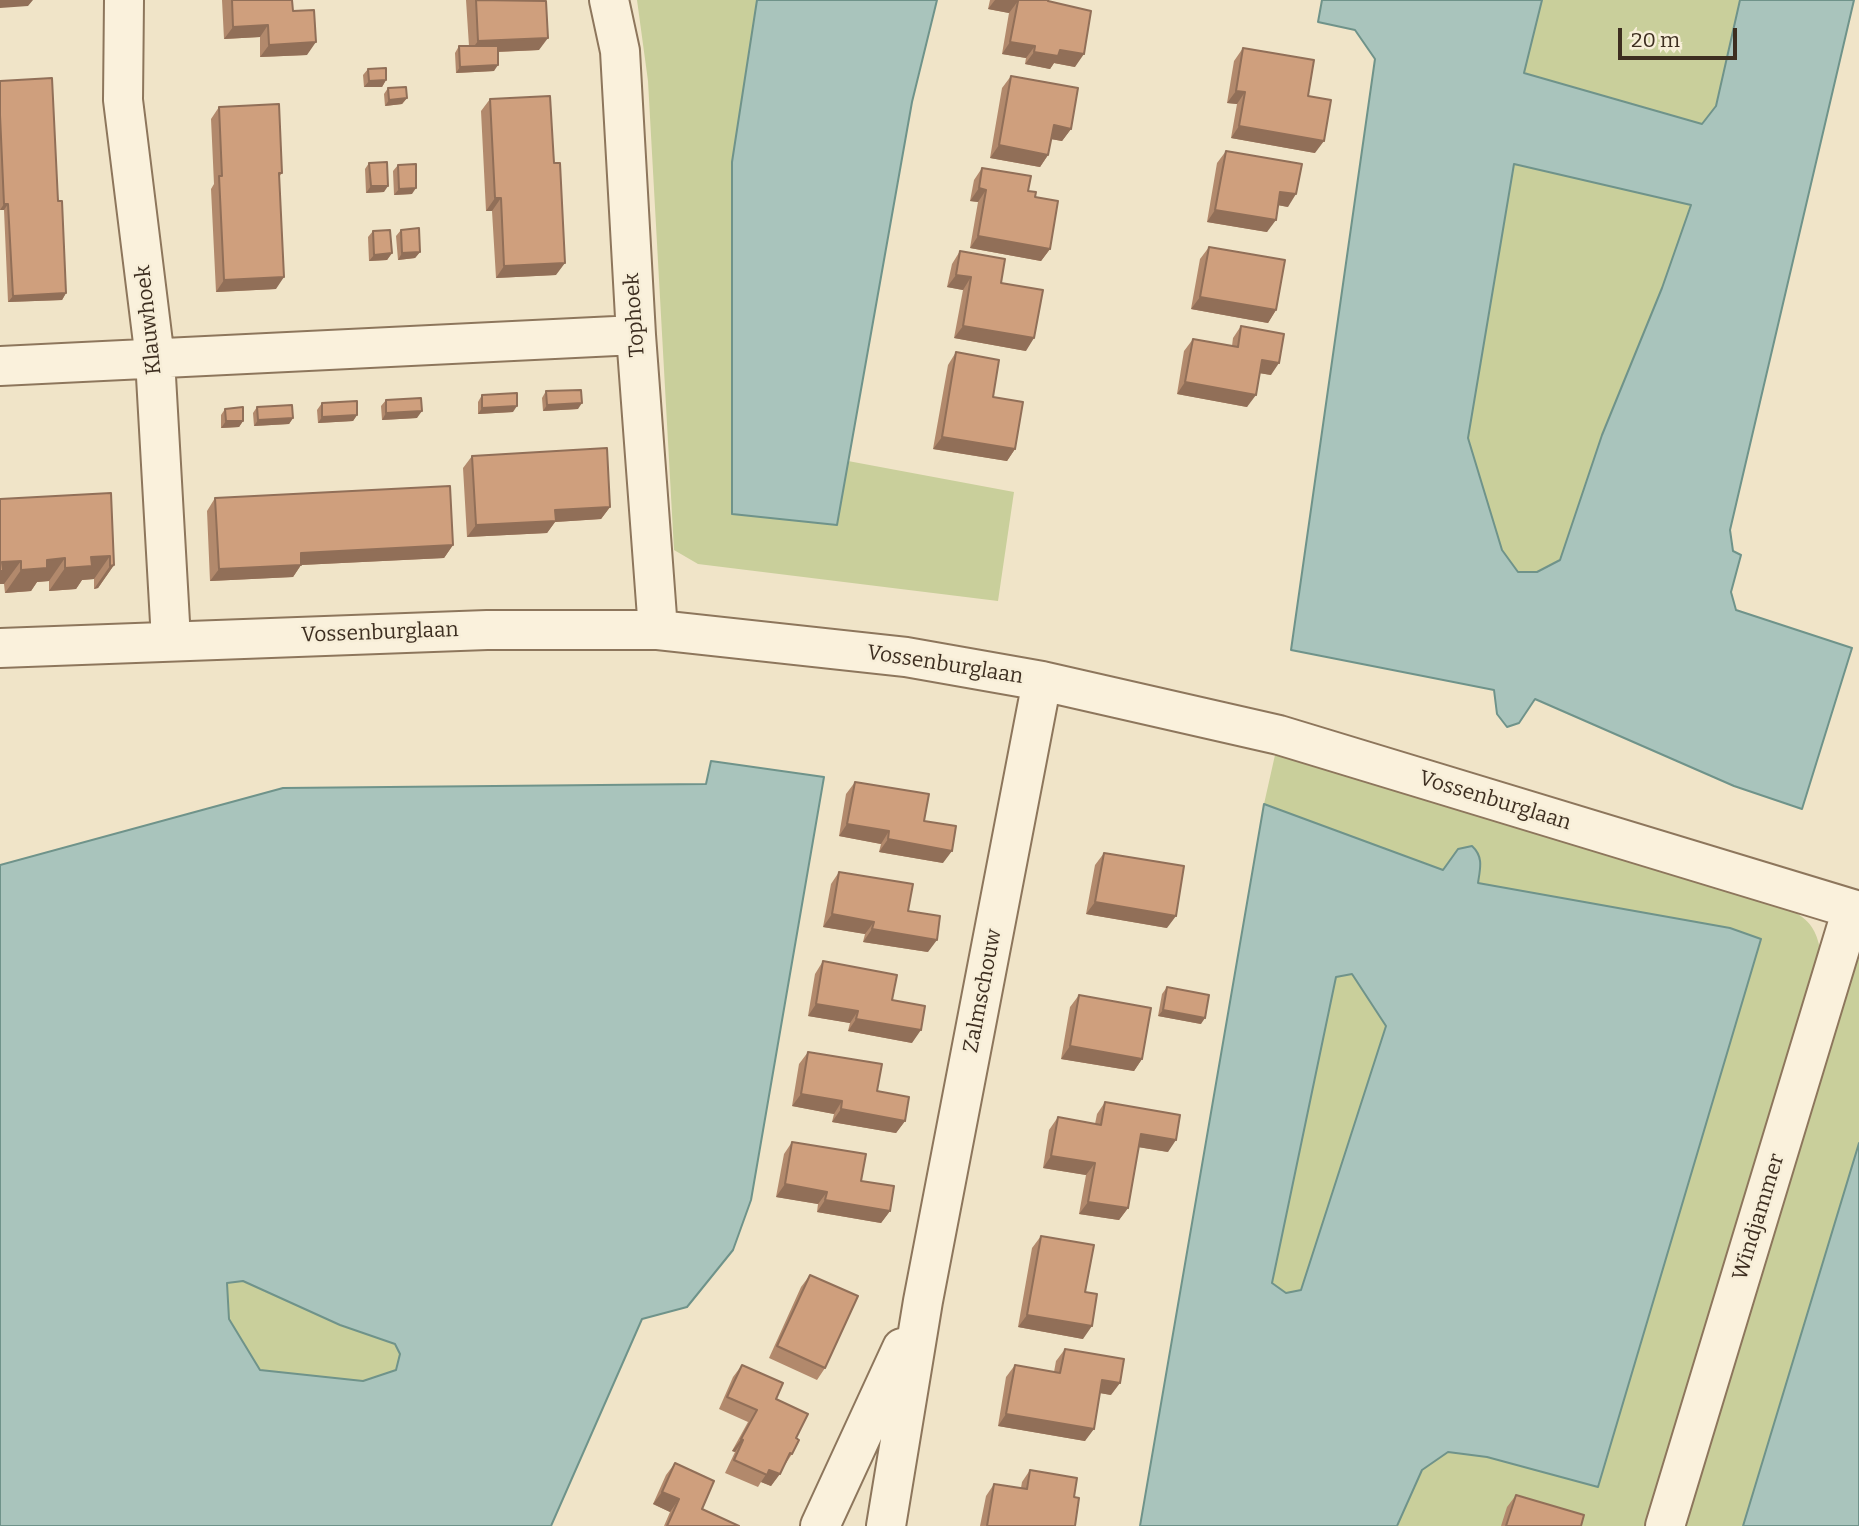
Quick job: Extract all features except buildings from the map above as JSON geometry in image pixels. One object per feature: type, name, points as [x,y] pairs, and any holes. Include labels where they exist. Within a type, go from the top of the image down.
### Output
[{"type":"street","name":"Klauwhoek","points":[[124,0],[122,100],[155,359],[171,640]]},
{"type":"street","name":"Tophoek","points":[[609,0],[620,51],[636,335],[658,630]]},
{"type":"street","points":[[0,366],[636,335]]},
{"type":"street","name":"Vossenburglaan","points":[[0,648],[487,630],[658,630],[906,657],[1042,681],[1279,735],[1856,910]]},
{"type":"street","name":"Zalmschouw","points":[[886,1526],[923,1301],[1042,681]]},
{"type":"street","name":"Windjammer","points":[[1665,1526],[1856,910]]},
{"type":"street","name":"Zalmschouw","points":[[820,1526],[923,1301]]},
{"type":"green space","points":[[637,0],[757,0],[732,162],[837,525],[848,461],[1014,492],[998,601],[698,564],[674,550],[648,81]]},
{"type":"green space","points":[[1542,0],[1740,0],[1716,106],[1703,124],[1524,73]]},
{"type":"green space","points":[[1514,164],[1691,205],[1662,288],[1602,435],[1560,560],[1537,572],[1518,572],[1502,550],[1468,438]]},
{"type":"green space","points":[[1275,755],[1792,910],[1810,924],[1816,934],[1822,956],[1650,1526],[1397,1526],[1422,1470],[1448,1452],[1487,1457],[1598,1487],[1761,939],[1730,928],[1477,883],[1264,804]]},
{"type":"green space","points":[[1859,959],[1859,1143],[1743,1526],[1682,1526],[1848,974]]},
{"type":"green space","points":[[1353,974],[1386,1025],[1301,1290],[1286,1293],[1272,1283],[1336,976]]},
{"type":"green space","points":[[243,1281],[340,1325],[395,1344],[400,1354],[396,1370],[363,1381],[260,1370],[229,1319],[227,1283]]},
{"type":"water","points":[[757,0],[937,0],[912,102],[837,525],[732,514],[732,162]]},
{"type":"water","points":[[1322,0],[1542,0],[1524,73],[1702,124],[1716,106],[1740,0],[1854,0],[1730,530],[1733,551],[1741,555],[1731,592],[1736,610],[1852,648],[1802,809],[1734,786],[1535,699],[1519,723],[1507,727],[1497,714],[1494,690],[1291,650],[1375,59],[1355,30],[1318,22]],"holes":[[[1514,164],[1691,205],[1662,288],[1602,435],[1560,560],[1537,572],[1518,572],[1502,550],[1468,438]]]},
{"type":"water","points":[[711,761],[824,777],[751,1200],[733,1250],[687,1307],[642,1319],[551,1526],[0,1526],[0,865],[283,788],[706,784]],"holes":[[[243,1281],[340,1325],[395,1344],[400,1354],[396,1370],[363,1381],[260,1370],[229,1319],[227,1283]]]},
{"type":"water","points":[[1264,804],[1443,870],[1458,849],[1472,846],[1480,859],[1478,883],[1730,928],[1761,939],[1598,1487],[1487,1457],[1448,1452],[1422,1470],[1397,1526],[1140,1526]],"holes":[[[1352,974],[1386,1026],[1301,1290],[1286,1293],[1272,1283],[1336,977]]]},
{"type":"water","points":[[1859,1143],[1859,1526],[1743,1526]]}]
